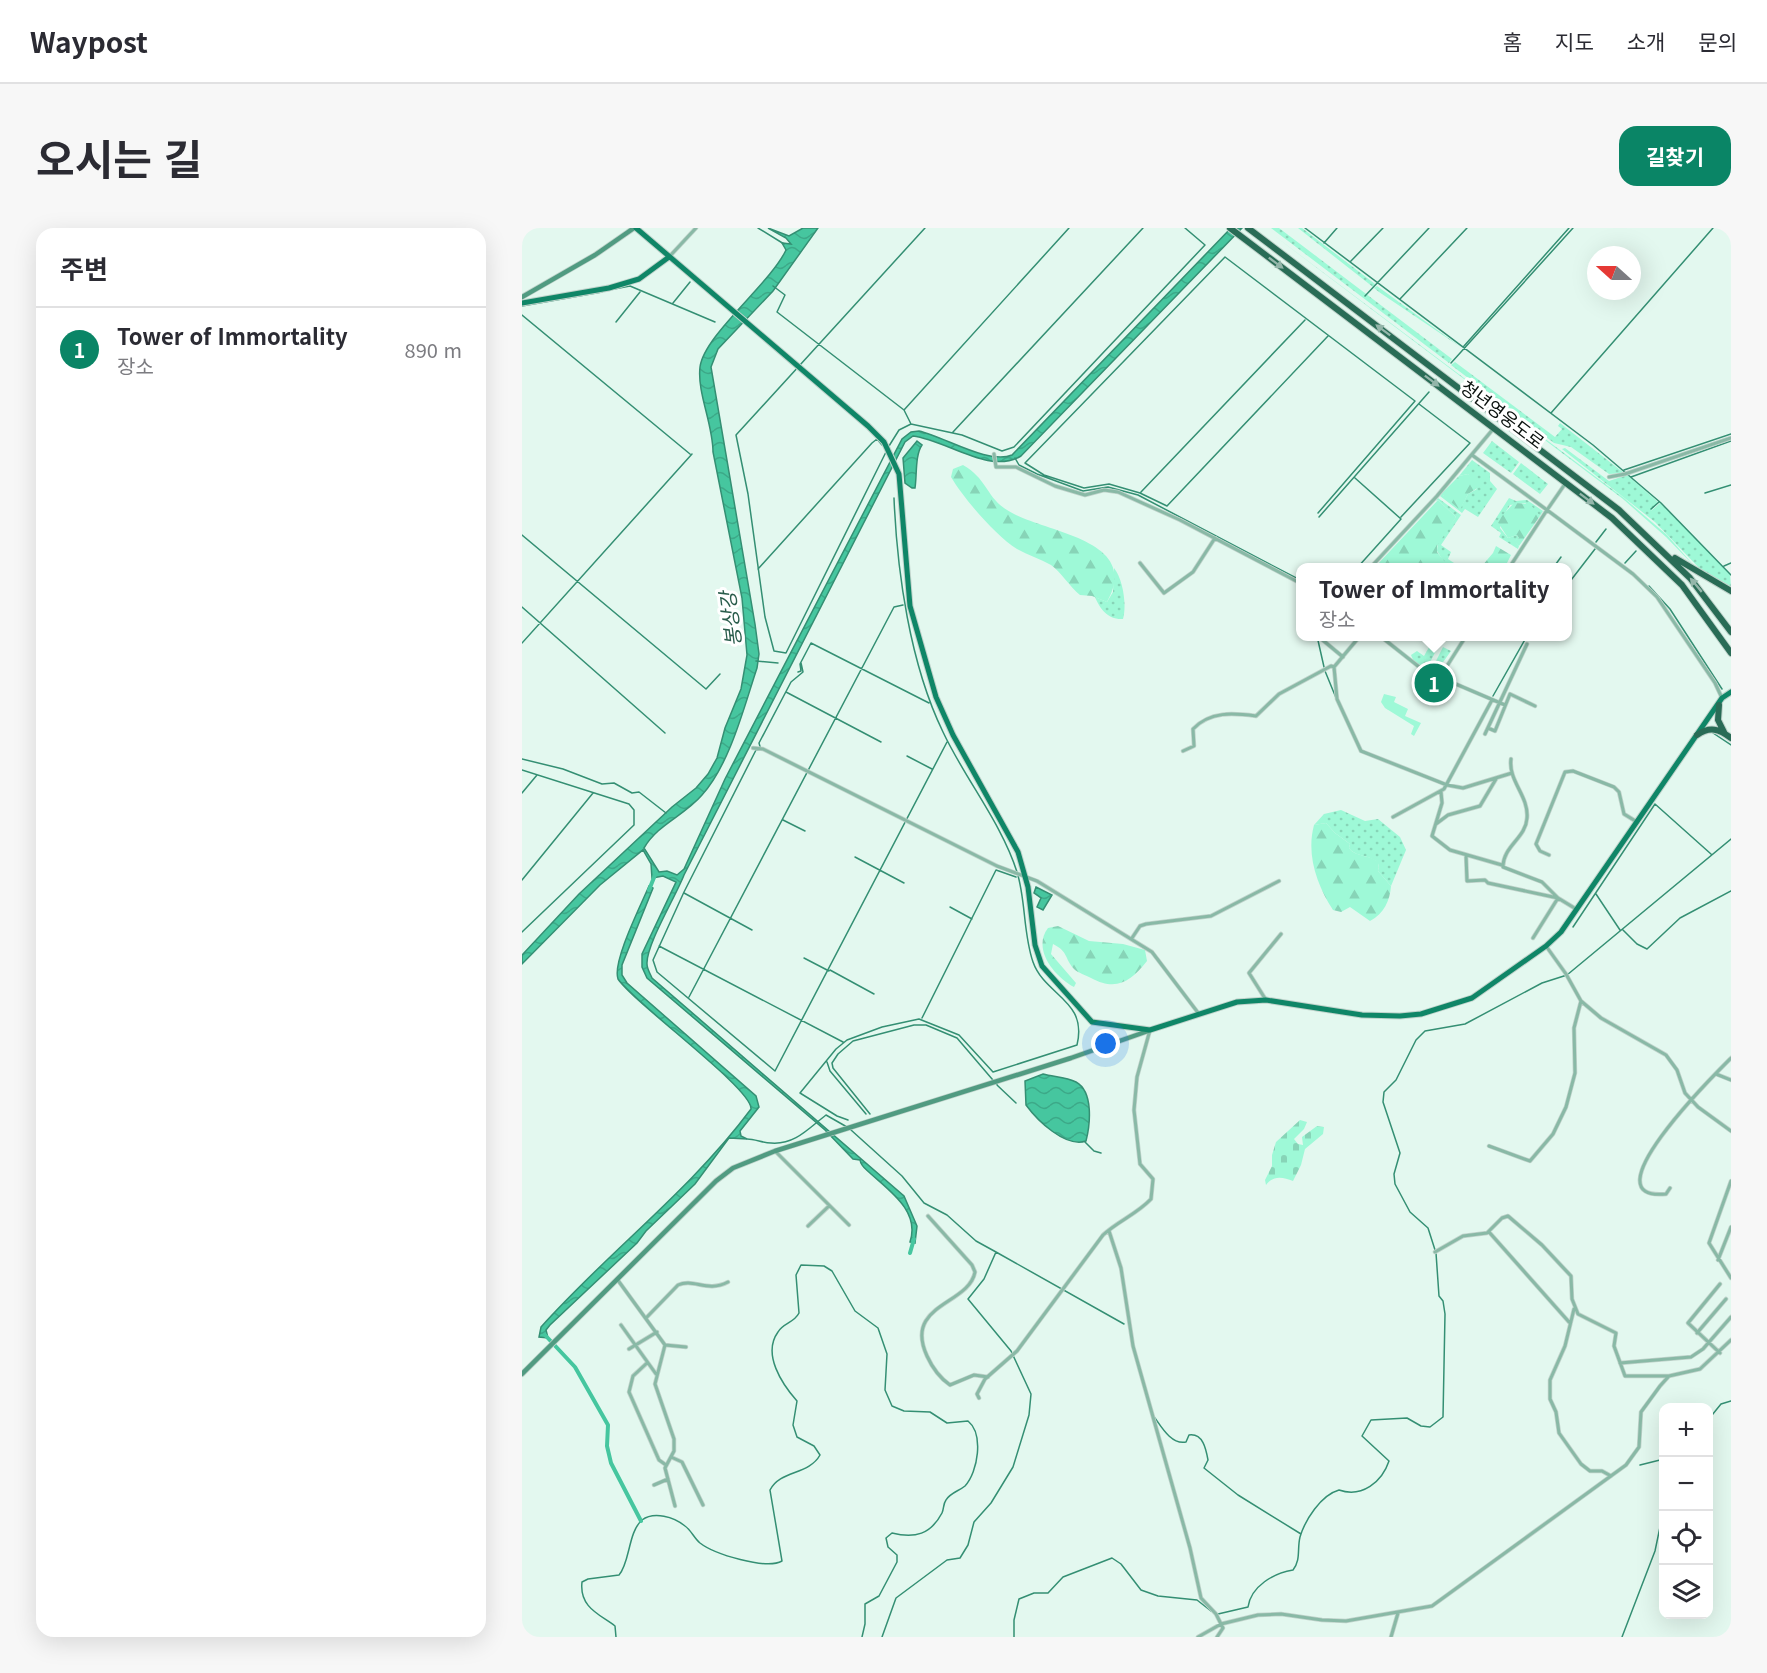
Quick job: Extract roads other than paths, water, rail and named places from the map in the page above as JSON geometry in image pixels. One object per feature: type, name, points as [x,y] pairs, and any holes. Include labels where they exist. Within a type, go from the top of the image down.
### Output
[{"type":"highway","name":"청년영웅도로","points":[[1230,228],[1621,526],[1666,568],[1696,602],[1731,653]]},
{"type":"highway","name":"청년영웅도로","points":[[1248,228],[1600,494],[1656,543],[1697,586],[1731,632]]},
{"type":"highway","points":[[1656,543],[1682,563],[1731,591]]},
{"type":"highway","points":[[1719,705],[1718,720],[1724,733]]},
{"type":"highway","points":[[1697,735],[1709,729],[1724,733],[1731,738]]},
{"type":"main road","points":[[522,297],[633,229],[731,309],[884,442],[899,474],[910,606],[932,684],[953,735],[1018,852],[1020,876],[1035,945],[1042,966],[1092,1022],[1150,1030]]},
{"type":"main road","points":[[522,303],[609,288],[639,279],[667,255]]},
{"type":"main road","points":[[522,1374],[716,1181],[733,1168],[775,1151],[833,1132],[850,1129],[1237,1002],[1266,1000],[1362,1015],[1400,1016],[1421,1014],[1472,998],[1546,946],[1577,910],[1722,698],[1731,692]]},
{"type":"street","points":[[667,255],[696,228]]},
{"type":"street","points":[[1375,563],[1473,456],[1494,428]]},
{"type":"street","points":[[1609,477],[1625,474],[1731,438]]},
{"type":"street","points":[[995,455],[996,467],[1016,467],[1077,494],[1085,495],[1104,490],[1118,492],[1215,538],[1296,581]]},
{"type":"street","points":[[1473,456],[1633,574],[1657,597],[1715,683],[1722,698]]},
{"type":"street","points":[[1512,563],[1566,483]]},
{"type":"street","points":[[1140,563],[1164,594],[1193,572],[1215,538]]},
{"type":"street","points":[[1324,641],[1343,657]]},
{"type":"street","points":[[1183,751],[1194,746],[1193,729],[1207,717],[1218,714],[1256,716],[1289,687],[1325,668],[1334,667],[1356,641]]},
{"type":"street","points":[[1386,641],[1413,664],[1505,705]]},
{"type":"street","points":[[1440,677],[1463,641]]},
{"type":"street","points":[[1485,734],[1527,644]]},
{"type":"street","points":[[1334,667],[1337,699],[1358,748],[1447,784],[1470,787],[1512,773]]},
{"type":"street","points":[[1488,728],[1495,731],[1510,694],[1535,706]]},
{"type":"street","points":[[1393,817],[1441,792],[1492,700]]},
{"type":"street","points":[[753,748],[763,749],[1020,876],[1037,881],[1132,938],[1158,958],[1199,1014]]},
{"type":"street","points":[[1502,865],[1507,851],[1523,833],[1527,819],[1525,800],[1512,773],[1510,759]]},
{"type":"street","points":[[1549,855],[1540,851],[1536,844],[1565,772],[1573,771],[1614,787],[1619,792],[1624,813],[1636,822]]},
{"type":"street","points":[[1434,826],[1448,815],[1480,806],[1496,778]]},
{"type":"street","points":[[1441,792],[1442,803],[1432,836],[1435,839],[1450,850],[1502,865],[1510,872],[1542,882],[1558,898],[1577,910]]},
{"type":"street","points":[[1466,855],[1467,881],[1485,880],[1488,883],[1558,898]]},
{"type":"street","points":[[1132,938],[1142,925],[1192,920],[1223,912],[1279,881]]},
{"type":"street","points":[[1533,938],[1558,898]]},
{"type":"street","points":[[1266,1000],[1249,973],[1281,934]]},
{"type":"street","points":[[1546,946],[1566,974],[1581,1001],[1600,1018],[1666,1055],[1677,1070],[1685,1093],[1731,1131]]},
{"type":"street","points":[[1489,1146],[1530,1161],[1553,1134],[1566,1107],[1575,1073],[1574,1028],[1581,1001]]},
{"type":"street","points":[[979,1398],[979,1389],[988,1377],[1017,1351],[1109,1229],[1142,1207],[1152,1196],[1153,1179],[1142,1167],[1139,1157],[1134,1110],[1137,1077],[1150,1030]]},
{"type":"street","points":[[1670,1188],[1666,1194],[1646,1192],[1640,1181],[1642,1168],[1654,1146],[1691,1100],[1731,1058]]},
{"type":"street","points":[[1716,1074],[1731,1080]]},
{"type":"street","points":[[775,1151],[849,1225]]},
{"type":"street","points":[[1730,1275],[1708,1244],[1731,1181]]},
{"type":"street","points":[[808,1226],[829,1206]]},
{"type":"street","points":[[928,1216],[972,1265],[975,1272],[969,1283],[929,1317],[921,1336],[924,1350],[931,1365],[951,1385],[974,1375],[988,1377]]},
{"type":"street","points":[[1435,1252],[1463,1236],[1481,1236],[1489,1232],[1504,1216],[1520,1224],[1571,1276],[1574,1307],[1565,1346],[1550,1380],[1548,1393],[1556,1412],[1557,1429],[1586,1469],[1611,1476]]},
{"type":"street","points":[[1718,1260],[1731,1227]]},
{"type":"street","points":[[1109,1229],[1121,1268],[1133,1346],[1190,1548],[1201,1598],[1216,1613],[1223,1631],[1216,1637]]},
{"type":"street","points":[[1489,1232],[1570,1323]]},
{"type":"street","points":[[617,1279],[665,1345],[656,1374],[656,1392],[674,1439],[671,1456],[666,1465],[675,1506]]},
{"type":"street","points":[[646,1317],[682,1283],[712,1288],[728,1282]]},
{"type":"street","points":[[1720,1284],[1688,1321],[1689,1326],[1720,1353]]},
{"type":"street","points":[[1697,1333],[1726,1299]]},
{"type":"street","points":[[1574,1307],[1583,1318],[1616,1333],[1614,1346],[1628,1378],[1669,1376],[1700,1369],[1720,1353],[1731,1340]]},
{"type":"street","points":[[1620,1363],[1685,1359],[1697,1353],[1731,1317]]},
{"type":"street","points":[[621,1325],[656,1374]]},
{"type":"street","points":[[629,1349],[657,1332]]},
{"type":"street","points":[[665,1345],[686,1347]]},
{"type":"street","points":[[646,1363],[636,1371],[629,1392],[659,1460],[666,1465]]},
{"type":"street","points":[[1198,1637],[1221,1624],[1272,1613],[1332,1622],[1421,1610],[1441,1601],[1502,1553],[1611,1476],[1635,1454],[1641,1436],[1641,1412],[1669,1376]]},
{"type":"street","points":[[671,1456],[682,1462],[703,1505]]},
{"type":"street","points":[[654,1485],[668,1479]]},
{"type":"street","points":[[1391,1637],[1398,1613]]},
{"type":"water","points":[[768,228],[789,236],[803,228],[818,228],[773,291],[718,349],[711,367],[759,654],[757,668],[741,717],[721,768],[702,795],[656,833],[644,848],[659,872],[667,871],[677,875],[684,869],[725,779],[902,439],[911,432],[919,431],[979,453],[1002,457],[1012,455],[1231,228],[1242,228],[1021,456],[1009,461],[995,461],[968,455],[940,443],[913,436],[905,442],[684,875],[651,945],[647,964],[652,978],[904,1196],[917,1226],[915,1243],[910,1242],[911,1221],[902,1204],[864,1168],[860,1160],[853,1159],[825,1130],[647,978],[642,967],[642,954],[676,882],[663,876],[652,878],[651,864],[643,850],[600,885],[522,964],[522,955],[579,894],[672,807],[696,788],[708,774],[717,758],[725,728],[741,689],[747,655],[742,598],[701,387],[700,367],[704,354],[713,340],[778,263],[786,250],[782,243],[791,244],[786,238]]},
{"type":"water","points":[[917,441],[922,445],[917,460],[915,488],[912,488],[905,483],[903,458]]},
{"type":"water","points":[[649,886],[653,888],[622,965],[622,975],[627,983],[756,1096],[759,1107],[740,1131],[741,1136],[747,1139],[729,1138],[695,1184],[646,1231],[637,1243],[550,1325],[546,1330],[548,1338],[539,1337],[541,1327],[567,1299],[676,1194],[727,1139],[751,1109],[747,1099],[734,1084],[618,979],[617,971],[623,947]]},
{"type":"water","points":[[1036,887],[1052,895],[1043,910],[1037,907],[1041,898],[1034,893]]},
{"type":"water","points":[[1043,1074],[1072,1080],[1086,1093],[1089,1126],[1086,1141],[1078,1142],[1061,1137],[1044,1125],[1026,1105],[1025,1081]]},
{"type":"waterway","points":[[758,228],[784,244]]},
{"type":"waterway","points":[[886,452],[786,653],[774,651],[765,617],[748,494],[736,435],[925,228]]},
{"type":"waterway","points":[[904,410],[1069,228]]},
{"type":"waterway","points":[[953,432],[1143,228]]},
{"type":"waterway","points":[[889,446],[899,430],[911,424],[962,435],[1002,451],[1014,447],[1205,245],[1185,228]]},
{"type":"waterway","points":[[1305,228],[1593,445],[1661,503],[1731,575]]},
{"type":"waterway","points":[[1324,243],[1337,228]]},
{"type":"waterway","points":[[1350,262],[1383,228]]},
{"type":"waterway","points":[[1365,296],[1429,228]]},
{"type":"waterway","points":[[1400,299],[1467,228]]},
{"type":"waterway","points":[[1464,346],[1569,228]]},
{"type":"waterway","points":[[1451,363],[1573,228]]},
{"type":"waterway","points":[[1551,413],[1713,228]]},
{"type":"waterway","points":[[1318,513],[1415,401],[1225,257],[1025,463],[1044,475],[1084,488],[1109,484],[1140,493],[1167,506],[1328,336]]},
{"type":"waterway","points":[[673,303],[690,282]]},
{"type":"waterway","points":[[609,290],[630,286],[715,322]]},
{"type":"waterway","points":[[773,286],[785,295],[777,312],[904,410],[911,424]]},
{"type":"waterway","points":[[522,306],[602,292]]},
{"type":"waterway","points":[[616,322],[640,292]]},
{"type":"waterway","points":[[522,315],[690,454]]},
{"type":"waterway","points":[[1141,492],[1305,320]]},
{"type":"waterway","points":[[1319,517],[1429,392]]},
{"type":"waterway","points":[[1401,517],[1470,443],[1419,404]]},
{"type":"waterway","points":[[1624,470],[1731,434]]},
{"type":"waterway","points":[[758,569],[872,443],[877,439],[882,445]]},
{"type":"waterway","points":[[1631,477],[1731,441]]},
{"type":"waterway","points":[[522,643],[692,454]]},
{"type":"waterway","points":[[1015,458],[1019,465],[1037,474],[1083,491],[1108,487],[1138,495],[1296,578]]},
{"type":"waterway","points":[[1355,478],[1401,519],[1361,563]]},
{"type":"waterway","points":[[1705,493],[1731,485]]},
{"type":"waterway","points":[[848,1120],[837,1116],[800,1093],[836,1049],[847,1040],[882,1027],[919,1019],[959,1035],[993,1072],[1077,1045],[1079,1030],[1071,1008],[1046,983],[1033,962],[1020,883],[1010,854],[943,732],[922,677],[902,587],[894,498]]},
{"type":"waterway","points":[[1651,509],[1659,502]]},
{"type":"waterway","points":[[1596,542],[1606,529]]},
{"type":"waterway","points":[[522,535],[706,689],[720,674]]},
{"type":"waterway","points":[[1572,579],[1595,549]]},
{"type":"waterway","points":[[1625,563],[1636,551]]},
{"type":"waterway","points":[[1557,563],[1561,557]]},
{"type":"waterway","points":[[1724,566],[1731,563]]},
{"type":"waterway","points":[[1649,586],[1670,609],[1722,689]]},
{"type":"waterway","points":[[689,997],[894,607],[903,605]]},
{"type":"waterway","points":[[522,607],[665,733]]},
{"type":"waterway","points":[[1318,641],[1324,667]]},
{"type":"waterway","points":[[1493,696],[1524,641]]},
{"type":"waterway","points":[[798,672],[801,671],[800,664],[811,643],[929,703]]},
{"type":"waterway","points":[[756,661],[778,663]]},
{"type":"waterway","points":[[801,663],[803,672],[791,682],[759,743],[761,750],[756,750],[684,892],[653,960],[657,972],[775,1071],[947,742]]},
{"type":"waterway","points":[[1325,671],[1341,710]]},
{"type":"waterway","points":[[786,692],[881,742]]},
{"type":"waterway","points":[[1713,733],[1731,745]]},
{"type":"waterway","points":[[907,756],[932,769]]},
{"type":"waterway","points":[[522,759],[563,769],[602,784],[614,783],[632,793],[639,792],[666,813]]},
{"type":"waterway","points":[[522,770],[629,804],[634,810],[634,825],[522,932]]},
{"type":"waterway","points":[[522,793],[537,775]]},
{"type":"waterway","points":[[522,880],[593,793]]},
{"type":"waterway","points":[[1573,927],[1655,804],[1711,854]]},
{"type":"waterway","points":[[783,820],[805,831]]},
{"type":"waterway","points":[[1218,1614],[1248,1607],[1254,1593],[1264,1582],[1278,1574],[1293,1570],[1297,1562],[1302,1530],[1315,1509],[1326,1497],[1339,1490],[1347,1492],[1363,1490],[1381,1476],[1389,1461],[1362,1436],[1371,1420],[1407,1418],[1421,1426],[1430,1427],[1443,1417],[1445,1314],[1443,1301],[1439,1296],[1436,1253],[1428,1228],[1410,1212],[1395,1184],[1394,1174],[1400,1153],[1383,1102],[1384,1092],[1396,1080],[1416,1040],[1425,1031],[1465,1024],[1542,983],[1567,975],[1731,839]]},
{"type":"waterway","points":[[855,857],[904,883]]},
{"type":"waterway","points":[[922,1018],[996,870],[1016,877]]},
{"type":"waterway","points":[[649,890],[655,875]]},
{"type":"waterway","points":[[1623,930],[1637,944],[1647,949],[1680,918],[1731,891]]},
{"type":"waterway","points":[[684,893],[752,930]]},
{"type":"waterway","points":[[1596,894],[1620,930]]},
{"type":"waterway","points":[[950,907],[972,919]]},
{"type":"waterway","points":[[659,946],[843,1042]]},
{"type":"waterway","points":[[804,958],[829,971]]},
{"type":"waterway","points":[[830,970],[874,994]]},
{"type":"waterway","points":[[870,1114],[833,1068],[832,1063],[838,1054],[853,1041],[914,1025],[926,1025],[957,1038],[998,1086],[1016,1103]]},
{"type":"waterway","points":[[827,1062],[830,1071],[866,1114]]},
{"type":"waterway","points":[[747,1139],[771,1143],[787,1141],[801,1135],[826,1115],[847,1127]]},
{"type":"waterway","points":[[851,1130],[902,1176],[924,1203],[947,1215],[976,1241],[996,1252],[984,1279],[968,1299],[1011,1351],[1031,1394],[1029,1415],[1013,1467],[991,1503],[974,1522],[968,1545],[960,1558],[947,1560],[896,1598],[882,1637]]},
{"type":"waterway","points":[[1085,1142],[1094,1151],[1101,1153]]},
{"type":"waterway","points":[[910,1253],[914,1239]]},
{"type":"waterway","points":[[996,1252],[1124,1324]]},
{"type":"waterway","points":[[616,1637],[615,1626],[587,1604],[582,1591],[582,1582],[588,1579],[619,1575],[623,1570],[637,1525],[647,1517],[664,1516],[675,1520],[687,1528],[700,1543],[716,1552],[740,1560],[764,1564],[782,1561],[770,1490],[780,1479],[809,1466],[820,1455],[814,1446],[797,1437],[793,1425],[797,1401],[780,1377],[772,1350],[778,1332],[799,1313],[796,1275],[801,1265],[824,1266],[832,1271],[855,1311],[878,1328],[887,1354],[885,1390],[892,1406],[904,1411],[930,1412],[947,1423],[968,1421],[973,1427],[978,1444],[976,1463],[970,1480],[948,1498],[933,1526],[915,1535],[892,1533],[886,1538],[888,1547],[897,1555],[897,1562],[879,1596],[865,1604],[865,1624],[862,1637]]},
{"type":"waterway","points":[[545,1335],[575,1367],[608,1425],[607,1446],[611,1463],[641,1521]]},
{"type":"waterway","points":[[1713,1414],[1721,1404],[1731,1401]]},
{"type":"waterway","points":[[1155,1418],[1168,1435],[1176,1441],[1186,1442],[1189,1435],[1201,1439],[1208,1460],[1204,1468],[1238,1495],[1301,1534]]},
{"type":"waterway","points":[[1640,1465],[1659,1460]]},
{"type":"waterway","points":[[1622,1637],[1655,1551],[1663,1511]]},
{"type":"waterway","points":[[1014,1637],[1014,1620],[1019,1599],[1034,1593],[1048,1593],[1063,1577],[1112,1558],[1121,1564],[1141,1590],[1158,1596],[1197,1600],[1211,1611]]},
{"type":"place","name":"Tower of Immortality","points":[[1434,683]]},
{"type":"water label","name":"봉상강","points":[[731,619]]}]
